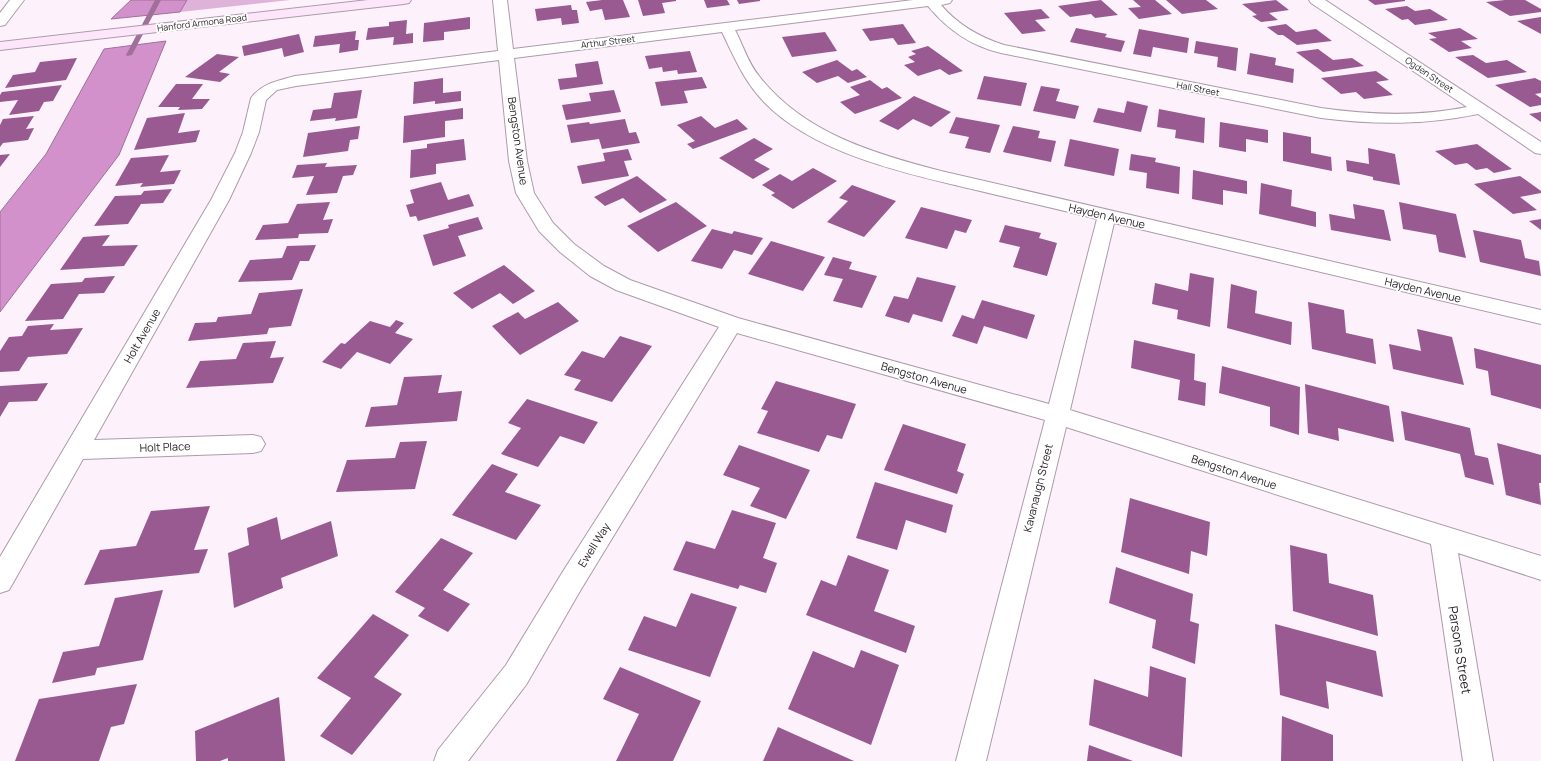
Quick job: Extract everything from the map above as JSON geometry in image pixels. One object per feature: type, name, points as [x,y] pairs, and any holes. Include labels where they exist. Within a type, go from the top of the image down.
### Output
[{"type":"main road","name":"Hanford Armona Road","points":[[0,46],[404,0]]},
{"type":"street","points":[[0,22],[17,0]]},
{"type":"street","name":"Bengston Avenue","points":[[500,0],[518,161],[525,192],[546,226],[567,248],[604,274],[624,284],[732,324],[1056,416],[1541,568]]},
{"type":"street","name":"Ogden Street","points":[[1316,0],[1541,150]]},
{"type":"street","name":"Arthur Street","points":[[272,87],[295,81],[938,1]]},
{"type":"street","name":"Hall Street","points":[[938,1],[941,14],[956,28],[977,41],[1001,49],[1305,111],[1348,117],[1384,119],[1432,118],[1481,109]]},
{"type":"street","name":"Hayden Avenue","points":[[727,28],[752,79],[767,97],[791,117],[826,137],[860,153],[899,166],[1541,317]]},
{"type":"street","name":"Holt Avenue","points":[[0,581],[220,200],[244,153],[252,132],[259,98],[272,87]]},
{"type":"street","name":"Kavanaugh Street","points":[[971,761],[1107,216]]},
{"type":"street","name":"Ewell Way","points":[[449,761],[516,675],[732,324]]},
{"type":"street","name":"Holt Place","points":[[76,450],[253,444]]},
{"type":"street","name":"Parsons Street","points":[[1443,538],[1478,761]]},
{"type":"shaded area","points":[[131,0],[187,0],[180,12],[111,19]]},
{"type":"shaded area","points":[[187,0],[290,0],[180,12]]},
{"type":"shaded area","points":[[166,41],[119,155],[0,312],[0,212],[46,154],[104,49]]},
{"type":"building","points":[[623,0],[630,17],[605,20],[602,9],[590,11],[586,2]]},
{"type":"building","points":[[638,0],[676,1],[662,3],[665,13],[643,16]]},
{"type":"building","points":[[704,0],[727,0],[730,5],[707,8]]},
{"type":"building","points":[[737,0],[760,0],[760,1],[739,4]]},
{"type":"building","points":[[1101,0],[1118,15],[1095,18],[1091,14],[1070,17],[1058,6]]},
{"type":"building","points":[[1133,0],[1155,0],[1172,14],[1139,19],[1128,8],[1141,7]]},
{"type":"building","points":[[1166,0],[1206,0],[1218,9],[1182,14]]},
{"type":"building","points":[[1276,0],[1289,10],[1269,13],[1278,20],[1261,22],[1252,16],[1257,15],[1242,4]]},
{"type":"building","points":[[1368,0],[1405,0],[1405,1],[1375,5]]},
{"type":"building","points":[[1525,0],[1541,9],[1541,12],[1510,16],[1486,2]]},
{"type":"building","points":[[571,5],[572,10],[577,10],[579,23],[562,25],[561,18],[537,21],[535,9]]},
{"type":"building","points":[[1407,6],[1415,11],[1430,9],[1448,20],[1415,25],[1408,19],[1402,20],[1385,9]]},
{"type":"building","points":[[1041,9],[1050,18],[1035,20],[1046,31],[1022,34],[1004,13]]},
{"type":"building","points":[[470,17],[470,29],[444,32],[444,40],[423,42],[424,23]]},
{"type":"building","points":[[1541,17],[1541,34],[1517,21]]},
{"type":"building","points":[[407,20],[406,34],[413,33],[413,43],[393,45],[394,37],[366,40],[368,28],[389,26],[389,22]]},
{"type":"building","points":[[903,24],[916,43],[898,45],[893,38],[870,41],[862,29]]},
{"type":"building","points":[[1286,24],[1296,32],[1316,29],[1332,41],[1297,45],[1283,35],[1278,35],[1267,27]]},
{"type":"building","points":[[1076,28],[1107,34],[1105,37],[1125,41],[1121,52],[1070,42]]},
{"type":"building","points":[[1460,28],[1478,39],[1461,41],[1472,48],[1449,52],[1429,39],[1437,38],[1428,33]]},
{"type":"building","points":[[1139,29],[1189,38],[1187,53],[1153,47],[1151,57],[1133,54]]},
{"type":"building","points":[[356,31],[355,40],[359,40],[358,50],[339,53],[340,44],[313,47],[315,36]]},
{"type":"building","points":[[825,32],[837,51],[792,57],[782,37]]},
{"type":"building","points":[[299,34],[304,52],[284,57],[282,48],[244,56],[242,46]]},
{"type":"building","points":[[1196,41],[1238,48],[1236,71],[1217,67],[1218,57],[1194,53]]},
{"type":"building","points":[[928,46],[963,71],[949,75],[940,69],[918,76],[904,65],[915,62],[908,57],[916,54],[911,51]]},
{"type":"building","points":[[1318,49],[1333,60],[1352,58],[1364,66],[1323,72],[1296,52]]},
{"type":"building","points":[[690,51],[697,72],[678,74],[677,70],[663,72],[662,67],[649,69],[645,56]]},
{"type":"building","points":[[1250,53],[1276,58],[1275,65],[1294,69],[1293,83],[1247,74]]},
{"type":"building","points":[[217,54],[239,57],[219,72],[230,74],[220,82],[185,77]]},
{"type":"building","points":[[1473,55],[1486,63],[1507,60],[1527,72],[1488,78],[1455,57]]},
{"type":"building","points":[[77,58],[66,80],[5,88],[13,75],[35,72],[40,62]]},
{"type":"building","points":[[837,60],[852,71],[857,69],[867,77],[848,83],[838,76],[817,83],[802,72]]},
{"type":"building","points":[[598,61],[603,84],[560,90],[558,79],[577,77],[575,64]]},
{"type":"building","points":[[1376,71],[1389,80],[1376,82],[1393,95],[1364,99],[1356,92],[1341,94],[1321,78]]},
{"type":"building","points":[[984,76],[1027,83],[1021,106],[977,99]]},
{"type":"building","points":[[702,77],[707,88],[684,91],[688,103],[661,106],[655,82]]},
{"type":"building","points":[[443,78],[443,93],[461,91],[461,101],[435,104],[435,101],[413,104],[414,82]]},
{"type":"building","points":[[1535,78],[1541,81],[1541,93],[1535,94],[1541,98],[1541,105],[1530,107],[1495,85]]},
{"type":"building","points":[[870,80],[882,89],[887,87],[902,98],[855,114],[840,102],[860,95],[850,87]]},
{"type":"building","points":[[176,84],[203,84],[192,99],[210,99],[202,109],[178,110],[180,107],[158,107]]},
{"type":"building","points":[[62,85],[53,101],[44,102],[39,111],[9,115],[18,100],[0,102],[0,95],[2,92]]},
{"type":"building","points":[[1041,86],[1060,89],[1056,101],[1079,106],[1075,119],[1033,111]]},
{"type":"building","points":[[362,90],[357,118],[335,121],[336,118],[310,121],[313,110],[331,108],[334,93]]},
{"type":"building","points":[[614,90],[621,112],[566,120],[562,105],[591,101],[589,93]]},
{"type":"building","points":[[914,96],[951,112],[931,127],[913,119],[898,130],[879,121]]},
{"type":"building","points":[[1127,101],[1148,106],[1141,132],[1093,122],[1098,108],[1124,113]]},
{"type":"building","points":[[463,108],[463,119],[445,121],[445,137],[403,143],[404,116]]},
{"type":"building","points":[[1159,109],[1205,118],[1204,143],[1175,138],[1176,130],[1157,127]]},
{"type":"building","points":[[1541,112],[1541,122],[1529,114]]},
{"type":"building","points":[[185,113],[178,133],[200,130],[196,142],[134,150],[147,118]]},
{"type":"building","points":[[34,116],[26,129],[34,128],[28,140],[3,143],[0,147],[0,125],[3,119]]},
{"type":"building","points":[[701,116],[715,128],[737,119],[748,129],[693,149],[687,144],[695,141],[677,125]]},
{"type":"building","points":[[956,117],[1000,125],[990,153],[965,148],[969,137],[949,133]]},
{"type":"building","points":[[625,119],[629,133],[636,132],[640,143],[602,149],[599,139],[571,143],[567,125],[589,122],[590,124]]},
{"type":"building","points":[[1220,122],[1268,130],[1268,143],[1246,139],[1246,152],[1219,147]]},
{"type":"building","points":[[360,126],[358,139],[350,140],[348,151],[303,157],[308,133]]},
{"type":"building","points":[[1013,126],[1040,131],[1038,138],[1056,141],[1051,162],[1003,152]]},
{"type":"building","points":[[1283,132],[1311,137],[1311,153],[1331,157],[1332,171],[1283,161]]},
{"type":"building","points":[[754,138],[773,149],[754,160],[770,169],[753,179],[719,158]]},
{"type":"building","points":[[464,139],[466,160],[436,164],[436,174],[410,178],[411,150],[427,148],[427,144]]},
{"type":"building","points":[[1070,139],[1119,149],[1114,176],[1064,166]]},
{"type":"building","points":[[1477,144],[1512,169],[1494,173],[1487,168],[1476,170],[1467,163],[1455,165],[1435,151]]},
{"type":"building","points":[[1368,148],[1395,154],[1400,185],[1373,180],[1373,177],[1347,171],[1346,160],[1369,164]]},
{"type":"building","points":[[628,149],[632,160],[624,161],[629,176],[582,184],[577,166],[605,161],[603,153]]},
{"type":"building","points":[[10,154],[0,167],[0,155]]},
{"type":"building","points":[[1131,154],[1156,158],[1155,162],[1180,167],[1179,194],[1146,188],[1147,173],[1129,170]]},
{"type":"building","points":[[169,155],[160,172],[181,170],[174,184],[140,187],[143,183],[115,186],[131,158]]},
{"type":"building","points":[[327,163],[325,167],[357,165],[353,175],[343,176],[337,193],[306,195],[314,176],[292,178],[297,165]]},
{"type":"building","points":[[813,168],[837,181],[793,209],[771,195],[775,193],[762,185],[780,174],[792,181]]},
{"type":"building","points":[[1193,170],[1247,181],[1247,194],[1223,190],[1223,205],[1192,199]]},
{"type":"building","points":[[637,176],[667,200],[640,213],[623,198],[605,206],[594,197]]},
{"type":"building","points":[[1520,176],[1541,191],[1541,193],[1520,197],[1537,210],[1513,214],[1474,184]]},
{"type":"building","points":[[441,182],[448,200],[469,194],[474,206],[418,221],[416,216],[410,217],[406,205],[414,203],[410,190]]},
{"type":"building","points":[[1261,183],[1292,190],[1291,206],[1316,212],[1316,227],[1259,214]]},
{"type":"building","points":[[852,185],[896,201],[864,237],[827,222],[848,201],[839,198]]},
{"type":"building","points":[[172,189],[163,203],[141,204],[128,224],[94,226],[115,196],[141,195],[144,191]]},
{"type":"building","points":[[330,202],[323,220],[333,219],[328,233],[299,234],[298,238],[255,240],[263,225],[288,223],[297,204]]},
{"type":"building","points":[[676,202],[707,226],[658,252],[627,226]]},
{"type":"building","points":[[1399,202],[1456,214],[1466,258],[1439,252],[1436,235],[1403,229]]},
{"type":"building","points":[[1353,204],[1384,210],[1391,241],[1331,230],[1329,214],[1355,219]]},
{"type":"building","points":[[921,207],[972,220],[966,233],[955,230],[947,249],[905,238]]},
{"type":"building","points":[[478,217],[483,229],[458,236],[466,256],[433,266],[423,235],[449,228],[448,225]]},
{"type":"building","points":[[1541,219],[1541,230],[1529,221]]},
{"type":"building","points":[[1005,225],[1041,233],[1039,238],[1057,243],[1047,276],[1013,267],[1020,247],[999,242]]},
{"type":"building","points":[[712,229],[732,234],[734,231],[763,238],[752,255],[734,250],[722,269],[691,261]]},
{"type":"building","points":[[1473,230],[1521,240],[1525,258],[1539,261],[1541,276],[1480,262]]},
{"type":"building","points":[[110,235],[102,246],[138,245],[124,266],[60,270],[83,237]]},
{"type":"building","points":[[771,241],[825,257],[803,291],[748,274]]},
{"type":"building","points":[[316,245],[309,261],[300,261],[292,280],[238,282],[250,260],[282,258],[287,246]]},
{"type":"building","points":[[833,257],[852,262],[849,269],[877,276],[862,308],[833,301],[843,279],[824,275]]},
{"type":"building","points":[[504,265],[535,291],[513,304],[500,293],[472,309],[453,293]]},
{"type":"building","points":[[1190,273],[1214,278],[1210,327],[1177,319],[1178,310],[1152,304],[1155,283],[1188,291]]},
{"type":"building","points":[[115,276],[104,293],[79,294],[63,319],[25,321],[51,284],[82,282],[85,278]]},
{"type":"building","points":[[917,277],[956,286],[942,322],[913,314],[909,323],[885,316],[894,296],[908,299]]},
{"type":"building","points":[[1231,284],[1257,291],[1255,313],[1292,322],[1291,345],[1227,328]]},
{"type":"building","points":[[303,289],[291,326],[269,328],[267,334],[188,341],[195,323],[216,322],[218,317],[251,314],[259,293]]},
{"type":"building","points":[[982,300],[1035,315],[1027,339],[984,326],[977,344],[952,336],[962,315],[974,319]]},
{"type":"building","points":[[558,302],[579,321],[520,355],[492,326],[518,312],[525,319]]},
{"type":"building","points":[[1308,302],[1344,310],[1346,333],[1373,339],[1376,364],[1312,349]]},
{"type":"building","points":[[396,320],[404,323],[395,333],[413,339],[390,364],[357,352],[341,369],[322,362],[341,343],[345,344],[370,321],[390,327]]},
{"type":"building","points":[[54,324],[50,330],[83,328],[67,354],[28,357],[19,371],[0,372],[0,351],[9,337],[22,336],[28,326]]},
{"type":"building","points":[[1417,329],[1452,337],[1464,385],[1393,369],[1389,344],[1421,351]]},
{"type":"building","points":[[620,336],[652,346],[612,402],[574,390],[581,380],[564,375],[582,351],[604,358]]},
{"type":"building","points":[[1134,340],[1195,354],[1194,380],[1206,383],[1205,406],[1178,400],[1180,380],[1131,368]]},
{"type":"building","points":[[276,341],[270,358],[284,357],[273,383],[186,388],[200,361],[236,359],[243,343]]},
{"type":"building","points":[[1474,348],[1541,365],[1541,409],[1491,395],[1488,371],[1476,368]]},
{"type":"building","points":[[1222,366],[1300,387],[1299,435],[1270,426],[1270,407],[1219,393]]},
{"type":"building","points":[[442,375],[438,393],[462,391],[457,421],[365,427],[371,407],[397,405],[404,377]]},
{"type":"building","points":[[776,381],[856,404],[842,439],[827,435],[819,452],[757,433],[768,411],[761,409]]},
{"type":"building","points":[[48,383],[37,401],[9,402],[0,417],[0,386]]},
{"type":"building","points":[[1305,384],[1389,406],[1394,442],[1338,428],[1339,441],[1308,433]]},
{"type":"building","points":[[527,399],[598,422],[584,444],[560,436],[538,467],[501,454],[521,428],[508,423]]},
{"type":"building","points":[[1401,411],[1470,428],[1475,455],[1488,458],[1494,485],[1465,477],[1460,454],[1405,440]]},
{"type":"building","points":[[903,424],[966,444],[957,471],[964,474],[957,494],[884,470]]},
{"type":"building","points":[[427,441],[415,489],[336,492],[347,460],[395,458],[400,442]]},
{"type":"building","points":[[1497,443],[1541,455],[1541,483],[1539,483],[1541,505],[1506,495]]},
{"type":"building","points":[[739,445],[810,470],[786,519],[750,506],[760,488],[723,475]]},
{"type":"building","points":[[492,464],[518,474],[505,492],[541,505],[516,540],[452,515]]},
{"type":"building","points":[[875,482],[953,505],[946,533],[906,520],[897,550],[856,538]]},
{"type":"building","points":[[1130,498],[1210,522],[1207,556],[1191,551],[1189,574],[1121,552]]},
{"type":"building","points":[[210,506],[194,550],[208,549],[199,573],[84,585],[100,550],[136,546],[151,511]]},
{"type":"building","points":[[732,510],[776,523],[763,558],[777,563],[766,593],[740,585],[738,589],[673,570],[686,541],[715,549]]},
{"type":"building","points":[[277,517],[281,540],[331,521],[338,556],[281,578],[283,588],[234,608],[228,553],[249,545],[247,528]]},
{"type":"building","points":[[441,538],[473,553],[443,590],[470,604],[448,632],[418,616],[425,608],[395,592]]},
{"type":"building","points":[[1290,545],[1327,554],[1329,583],[1373,595],[1378,636],[1293,611]]},
{"type":"building","points":[[848,555],[889,570],[874,611],[915,626],[906,653],[806,615],[821,580],[836,586]]},
{"type":"building","points":[[1116,567],[1193,594],[1190,621],[1199,624],[1195,664],[1152,648],[1156,620],[1109,603]]},
{"type":"building","points":[[163,590],[143,660],[97,668],[95,675],[52,683],[63,652],[99,646],[115,598]]},
{"type":"building","points":[[691,593],[737,607],[710,677],[628,650],[644,616],[676,627]]},
{"type":"building","points":[[373,614],[409,635],[374,677],[402,694],[352,755],[320,736],[351,698],[317,678]]},
{"type":"building","points":[[1275,624],[1376,651],[1383,697],[1326,681],[1329,709],[1280,695]]},
{"type":"building","points":[[861,650],[899,665],[871,745],[788,709],[813,651],[854,668]]},
{"type":"building","points":[[1150,666],[1186,678],[1182,757],[1089,725],[1094,679],[1148,697]]},
{"type":"building","points":[[620,667],[701,701],[673,761],[616,761],[639,714],[603,699]]},
{"type":"building","points":[[137,684],[124,724],[111,727],[99,761],[15,761],[39,699]]},
{"type":"building","points":[[279,697],[285,761],[228,761],[228,758],[220,761],[196,761],[195,731]]},
{"type":"building","points":[[1282,716],[1333,735],[1333,761],[1281,761]]},
{"type":"building","points":[[778,727],[854,761],[763,761]]},
{"type":"building","points":[[1089,745],[1133,761],[1087,761]]},
{"type":"waterway","points":[[129,55],[158,0]]}]
